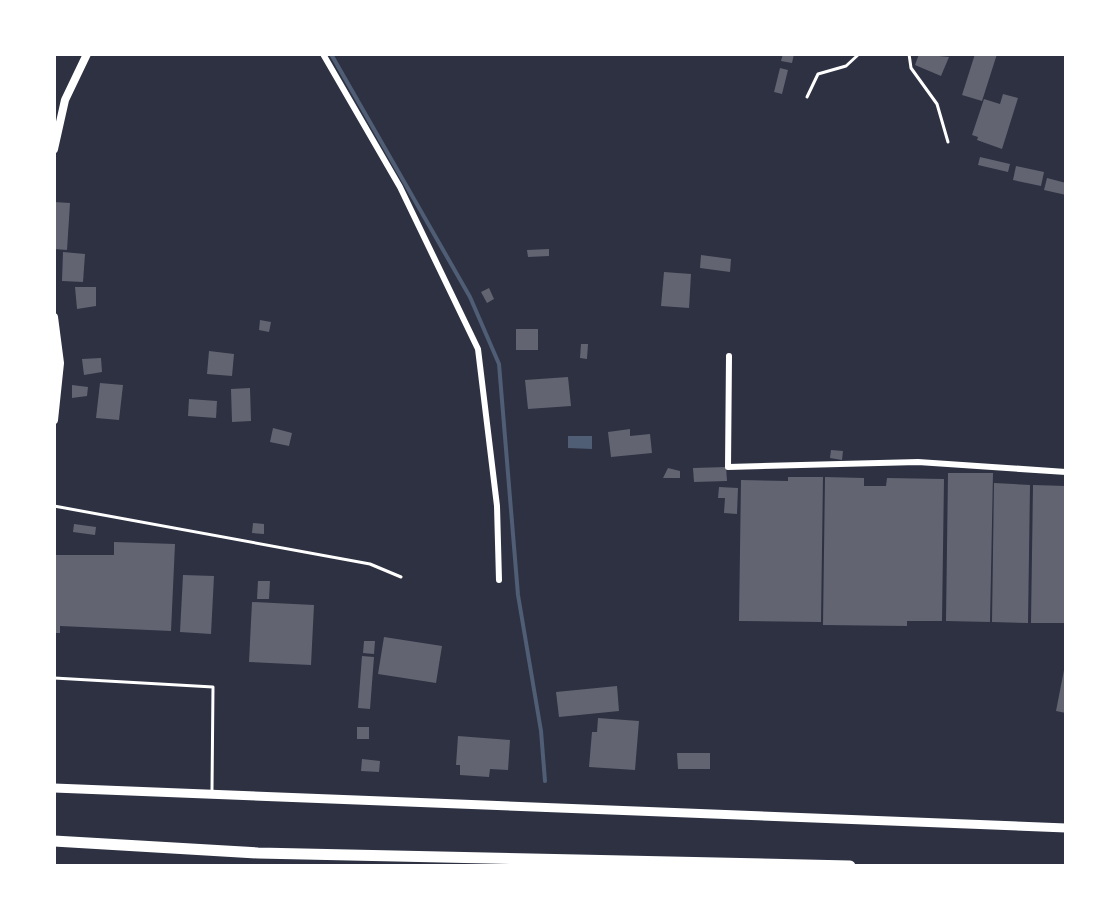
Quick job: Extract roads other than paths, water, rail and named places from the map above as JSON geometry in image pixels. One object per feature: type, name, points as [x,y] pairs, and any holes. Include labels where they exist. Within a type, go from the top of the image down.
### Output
[{"type":"highway","points":[[54,841],[258,853],[850,866]]},
{"type":"main road","points":[[54,788],[1066,828]]},
{"type":"street","points":[[54,149],[65,100],[87,54]]},
{"type":"street","points":[[323,54],[400,187],[478,349],[497,506],[499,580]]},
{"type":"street","points":[[54,317],[60,363],[54,420]]},
{"type":"street","points":[[729,356],[728,467],[918,462],[1066,472]]},
{"type":"lane","points":[[807,97],[818,74],[846,66],[859,54]]},
{"type":"lane","points":[[909,54],[911,68],[937,104],[948,142]]},
{"type":"lane","points":[[54,506],[370,564],[401,577]]},
{"type":"lane","points":[[54,678],[213,687],[212,794]]},
{"type":"water","points":[[568,436],[592,436],[592,449],[568,448]]},
{"type":"waterway","points":[[331,54],[470,297],[499,364],[518,595],[541,731],[545,781]]}]
